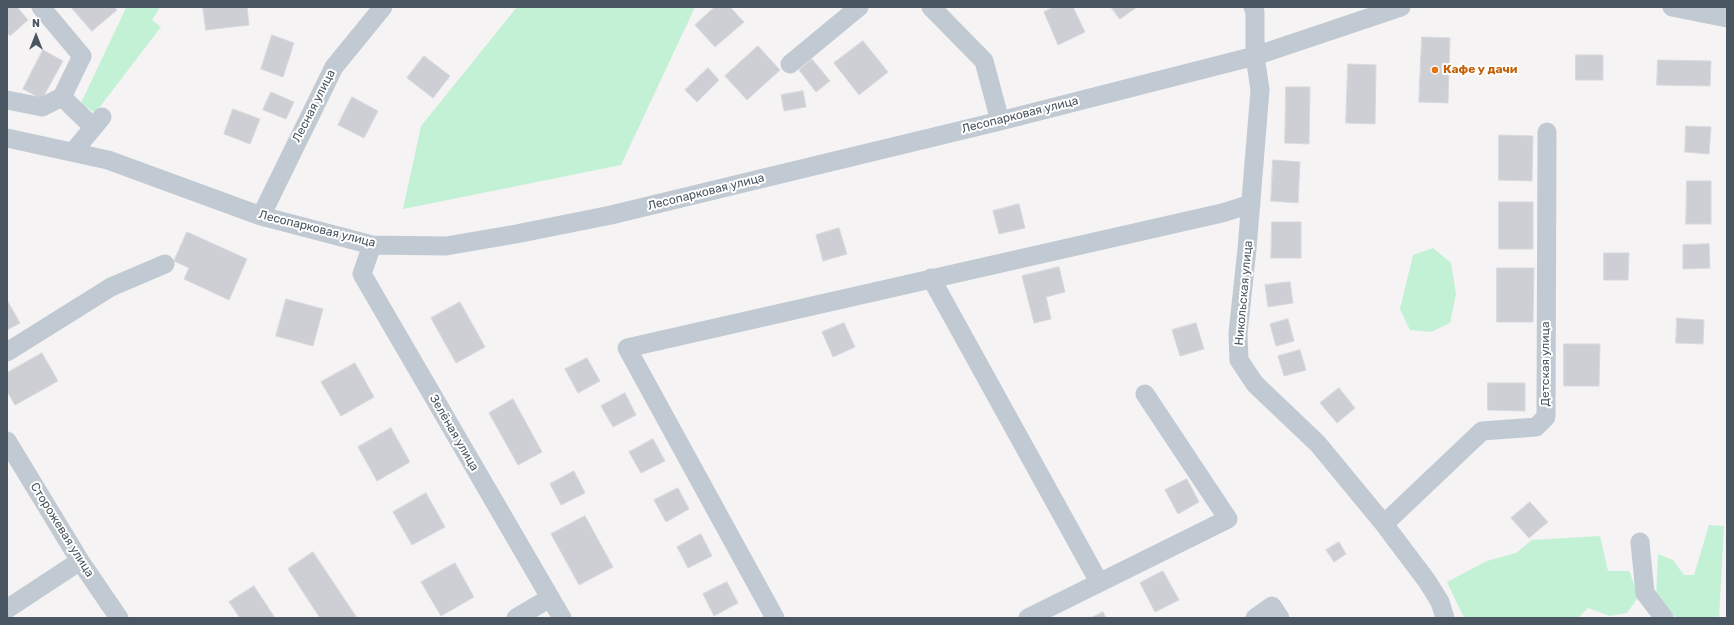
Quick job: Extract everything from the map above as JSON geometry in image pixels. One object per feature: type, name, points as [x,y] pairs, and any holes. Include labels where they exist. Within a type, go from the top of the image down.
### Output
[{"type":"street","points":[[7,100],[42,107],[62,96],[82,56],[41,7]]},
{"type":"street","name":"Лесная улица","points":[[261,216],[334,67],[383,7]]},
{"type":"street","points":[[790,64],[859,7]]},
{"type":"street","points":[[931,7],[984,61],[1000,121]]},
{"type":"street","name":"Никольская улица","points":[[1253,7],[1255,12],[1255,56],[1260,90],[1251,204],[1238,334],[1240,360],[1255,384],[1318,444],[1384,524],[1440,602],[1445,618]]},
{"type":"street","name":"Лесопарковая улица","points":[[7,138],[108,160],[261,216],[372,245],[446,246],[611,215],[1000,121],[1255,56],[1401,7]]},
{"type":"street","points":[[1672,7],[1727,18]]},
{"type":"street","points":[[62,96],[97,122],[73,152]]},
{"type":"street","name":"Детская улица","points":[[1384,524],[1482,431],[1536,427],[1546,417],[1547,132]]},
{"type":"street","points":[[775,618],[627,348],[1222,213],[1251,204]]},
{"type":"street","name":"Зелёная улица","points":[[372,245],[362,274],[562,618]]},
{"type":"street","points":[[7,352],[111,287],[165,264]]},
{"type":"street","points":[[932,278],[1099,582]]},
{"type":"street","points":[[1028,618],[1228,519],[1145,394]]},
{"type":"street","name":"Сторожевая улица","points":[[7,441],[80,561],[119,618]]},
{"type":"street","points":[[1640,542],[1645,593],[1664,618]]},
{"type":"street","points":[[7,609],[80,561]]},
{"type":"street","points":[[516,618],[550,598]]},
{"type":"street","points":[[1255,618],[1272,606],[1280,618]]},
{"type":"green space","points":[[125,7],[160,7],[152,20],[161,27],[95,113],[81,103],[126,8]]},
{"type":"green space","points":[[517,7],[695,7],[621,165],[403,209],[421,126]]},
{"type":"green space","points":[[1433,248],[1451,263],[1456,294],[1450,323],[1431,332],[1410,330],[1400,309],[1413,255]]},
{"type":"green space","points":[[1709,525],[1724,526],[1719,618],[1676,618],[1656,597],[1658,554],[1673,560],[1684,575],[1694,575]]},
{"type":"green space","points":[[1600,536],[1608,571],[1629,571],[1639,596],[1627,613],[1610,616],[1588,608],[1578,618],[1464,618],[1447,582],[1487,561],[1516,553],[1532,540]]},
{"type":"building","points":[[7,7],[17,7],[28,20],[10,36],[7,32]]},
{"type":"building","points":[[71,7],[114,7],[117,10],[92,31]]},
{"type":"building","points":[[203,7],[247,7],[249,25],[206,30]]},
{"type":"building","points":[[715,7],[730,7],[744,22],[715,47],[695,25]]},
{"type":"building","points":[[1054,7],[1073,7],[1085,32],[1058,45],[1044,12]]},
{"type":"building","points":[[1111,7],[1137,7],[1120,19]]},
{"type":"building","points":[[272,35],[294,43],[283,77],[261,69]]},
{"type":"building","name":"Кафе у дачи","points":[[1422,37],[1450,38],[1448,103],[1419,102]]},
{"type":"building","points":[[863,41],[888,72],[859,95],[834,63]]},
{"type":"building","points":[[758,46],[780,70],[747,100],[725,76]]},
{"type":"building","points":[[43,50],[63,61],[42,99],[23,89]]},
{"type":"building","points":[[1576,55],[1603,55],[1603,80],[1576,80]]},
{"type":"building","points":[[424,56],[450,76],[433,98],[407,78]]},
{"type":"building","points":[[812,59],[830,81],[816,92],[799,70]]},
{"type":"building","points":[[1658,60],[1711,61],[1710,86],[1657,85]]},
{"type":"building","points":[[1348,64],[1376,65],[1375,124],[1346,123]]},
{"type":"building","points":[[708,68],[719,80],[697,102],[685,90]]},
{"type":"building","points":[[1286,87],[1310,87],[1309,144],[1285,143]]},
{"type":"building","points":[[803,91],[806,107],[784,111],[781,95]]},
{"type":"building","points":[[271,92],[294,102],[286,119],[263,110]]},
{"type":"building","points":[[352,97],[378,111],[364,138],[338,125]]},
{"type":"building","points":[[233,109],[260,119],[250,144],[224,134]]},
{"type":"building","points":[[1686,126],[1711,127],[1709,154],[1685,152]]},
{"type":"building","points":[[1499,135],[1533,136],[1532,181],[1499,180]]},
{"type":"building","points":[[1273,160],[1300,162],[1298,203],[1271,201]]},
{"type":"building","points":[[1687,181],[1711,181],[1711,224],[1686,224]]},
{"type":"building","points":[[1499,202],[1533,202],[1533,249],[1499,249]]},
{"type":"building","points":[[1019,204],[1025,228],[999,234],[993,211]]},
{"type":"building","points":[[1272,222],[1301,222],[1301,258],[1271,258]]},
{"type":"building","points":[[839,228],[847,254],[823,261],[816,235]]},
{"type":"building","points":[[187,232],[247,259],[229,300],[184,279],[189,268],[174,261]]},
{"type":"building","points":[[1709,244],[1710,268],[1683,269],[1683,245]]},
{"type":"building","points":[[1604,253],[1629,253],[1628,280],[1604,280]]},
{"type":"building","points":[[1059,267],[1065,292],[1046,297],[1051,319],[1034,323],[1022,276]]},
{"type":"building","points":[[1497,268],[1534,268],[1533,322],[1497,322]]},
{"type":"building","points":[[1290,282],[1293,303],[1268,307],[1265,285]]},
{"type":"building","points":[[286,299],[323,309],[313,346],[276,336]]},
{"type":"building","points":[[7,300],[20,323],[7,330]]},
{"type":"building","points":[[460,302],[485,347],[456,363],[431,318]]},
{"type":"building","points":[[1677,318],[1704,320],[1703,344],[1676,343]]},
{"type":"building","points":[[1288,319],[1294,341],[1276,346],[1270,324]]},
{"type":"building","points":[[844,323],[855,347],[833,357],[822,332]]},
{"type":"building","points":[[1196,323],[1204,349],[1180,356],[1172,330]]},
{"type":"building","points":[[1564,344],[1600,344],[1599,386],[1564,386]]},
{"type":"building","points":[[1300,350],[1306,370],[1284,376],[1278,356]]},
{"type":"building","points":[[42,353],[58,381],[15,405],[7,391],[7,373]]},
{"type":"building","points":[[587,358],[600,381],[578,393],[565,369]]},
{"type":"building","points":[[355,363],[374,397],[341,416],[321,382]]},
{"type":"building","points":[[1488,383],[1525,383],[1525,411],[1488,410]]},
{"type":"building","points":[[1339,388],[1355,408],[1337,423],[1320,403]]},
{"type":"building","points":[[625,393],[636,415],[613,427],[601,406]]},
{"type":"building","points":[[513,399],[542,452],[518,465],[489,413]]},
{"type":"building","points":[[391,428],[410,462],[377,481],[358,447]]},
{"type":"building","points":[[653,439],[665,461],[641,473],[629,452]]},
{"type":"building","points":[[574,471],[585,493],[561,505],[550,484]]},
{"type":"building","points":[[1187,479],[1199,502],[1178,514],[1165,490]]},
{"type":"building","points":[[678,488],[689,509],[666,522],[654,500]]},
{"type":"building","points":[[426,493],[445,527],[412,545],[393,512]]},
{"type":"building","points":[[1530,502],[1548,522],[1529,538],[1511,518]]},
{"type":"building","points":[[585,516],[613,567],[579,585],[551,534]]},
{"type":"building","points":[[701,534],[712,556],[688,568],[677,547]]},
{"type":"building","points":[[1339,542],[1346,554],[1334,562],[1326,550]]},
{"type":"building","points":[[313,552],[357,618],[320,618],[288,569]]},
{"type":"building","points":[[455,563],[474,597],[441,616],[421,582]]},
{"type":"building","points":[[1163,571],[1179,600],[1155,612],[1140,583]]},
{"type":"building","points":[[727,582],[738,603],[714,616],[703,594]]},
{"type":"building","points":[[254,586],[275,618],[240,618],[229,602]]},
{"type":"building","points":[[1103,612],[1106,618],[1091,618]]},
{"type":"place","name":"Кафе у дачи","points":[[1435,70]]}]
